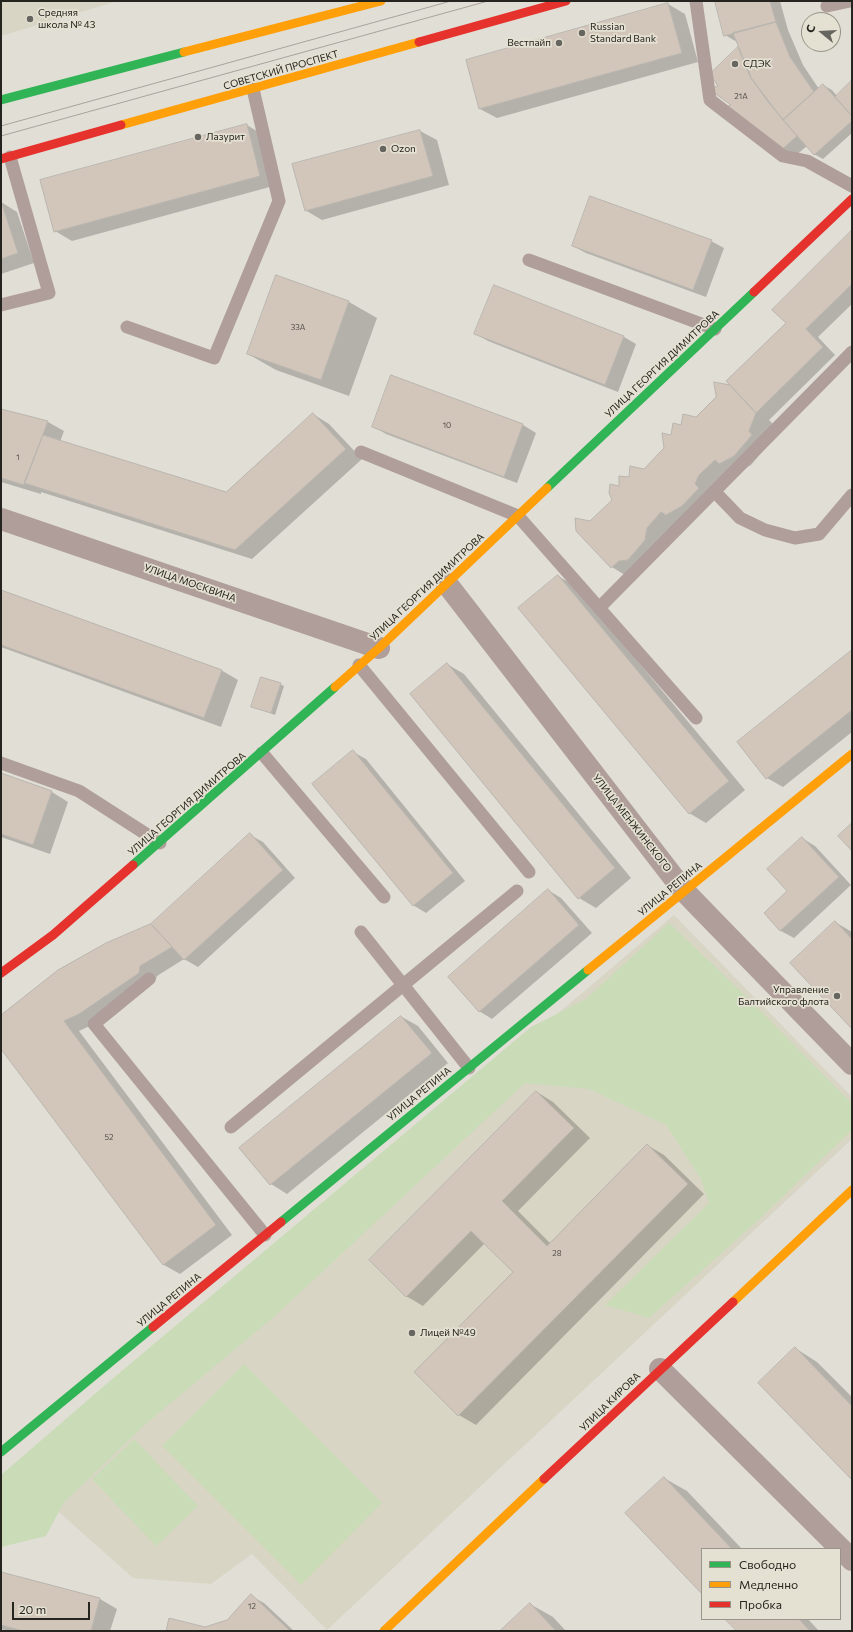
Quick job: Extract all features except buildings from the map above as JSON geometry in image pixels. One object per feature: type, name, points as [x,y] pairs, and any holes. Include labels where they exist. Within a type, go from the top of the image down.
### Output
[{"type":"street","points":[[1,100],[381,1]]},
{"type":"street","name":"СОВЕТСКИЙ ПРОСПЕКТ","points":[[6,158],[566,1]]},
{"type":"street","name":"УЛИЦА ГЕОРГИЯ ДИМИТРОВА","points":[[1,973],[53,936],[262,753],[379,648],[852,199]]},
{"type":"street","name":"УЛИЦА МОСКВИНА","points":[[1,519],[379,648]]},
{"type":"street","name":"УЛИЦА МЕНЖИНСКОГО","points":[[447,584],[684,891],[852,1064]]},
{"type":"street","name":"УЛИЦА РЕПИНА","points":[[1,1452],[852,754]]},
{"type":"street","name":"УЛИЦА КИРОВА","points":[[384,1631],[660,1369],[788,1252],[852,1190]]},
{"type":"street","points":[[660,1369],[840,1548]]},
{"type":"street","points":[[841,1549],[852,1560]]},
{"type":"lane","points":[[696,1],[710,100],[783,156],[807,161],[852,186]]},
{"type":"lane","points":[[827,6],[850,1]]},
{"type":"lane","points":[[127,327],[214,358],[279,201],[253,89]]},
{"type":"lane","points":[[1,305],[49,293],[6,158]]},
{"type":"lane","points":[[529,260],[715,330]]},
{"type":"lane","points":[[599,608],[852,352]]},
{"type":"lane","points":[[361,452],[518,516],[696,718]]},
{"type":"lane","points":[[715,492],[740,518],[765,530],[795,538],[819,534],[852,496]]},
{"type":"lane","points":[[359,665],[529,872]]},
{"type":"lane","points":[[262,753],[384,897]]},
{"type":"lane","points":[[1,763],[79,791],[160,843]]},
{"type":"lane","points":[[231,1127],[517,891]]},
{"type":"lane","points":[[361,932],[469,1068]]},
{"type":"lane","points":[[149,979],[94,1024],[265,1235]]},
{"type":"shaded area","name":"Средняя школа № 43","points":[[1,1],[118,1],[1,36]]},
{"type":"shaded area","name":"Лицей №49","points":[[674,915],[852,1097],[852,1139],[327,1630],[252,1554],[211,1584],[133,1578],[14,1472],[345,1194]]},
{"type":"green space","points":[[669,923],[751,1001],[852,1104],[852,1130],[755,1223],[649,1318],[605,1305],[709,1203],[701,1179],[666,1125],[589,1089],[525,1083],[276,1315],[148,1422],[64,1502],[46,1536],[1,1547],[1,1475],[111,1380],[531,1027],[586,999]]},
{"type":"green space","points":[[244,1364],[382,1503],[301,1585],[162,1446]]},
{"type":"green space","points":[[134,1439],[198,1506],[156,1546],[92,1479]]},
{"type":"tram line","points":[[1,126],[451,1]]},
{"type":"tram line","points":[[1,136],[488,1]]},
{"type":"traffic: fast","points":[[1,100],[184,52]]},
{"type":"traffic: fast","points":[[547,488],[754,292]]},
{"type":"traffic: fast","points":[[133,865],[335,687]]},
{"type":"traffic: fast","points":[[281,1222],[588,970]]},
{"type":"traffic: fast","points":[[1,1452],[153,1327]]},
{"type":"traffic: slow","points":[[184,52],[381,1]]},
{"type":"traffic: slow","points":[[121,125],[419,42]]},
{"type":"traffic: slow","points":[[335,687],[379,648],[547,488]]},
{"type":"traffic: slow","points":[[588,970],[852,754]]},
{"type":"traffic: slow","points":[[733,1302],[852,1190]]},
{"type":"traffic: slow","points":[[384,1631],[544,1479]]},
{"type":"traffic: jam","points":[[419,42],[566,1]]},
{"type":"traffic: jam","points":[[1,159],[121,125]]},
{"type":"traffic: jam","points":[[754,292],[852,199]]},
{"type":"traffic: jam","points":[[1,973],[53,935],[133,865]]},
{"type":"traffic: jam","points":[[153,1327],[281,1222]]},
{"type":"traffic: jam","points":[[544,1479],[733,1302]]},
{"type":"place","name":"Средняя школа № 43","points":[[30,19]]},
{"type":"place","name":"Russian Standard Bank","points":[[582,33]]},
{"type":"place","name":"Вестпайп","points":[[559,43]]},
{"type":"place","name":"СДЭК","points":[[735,64]]},
{"type":"place","name":"Лазурит","points":[[198,137]]},
{"type":"place","name":"Ozon","points":[[383,149]]},
{"type":"place","name":"Управление Балтийского флота","points":[[837,996]]},
{"type":"place","name":"Лицей №49","points":[[412,1333]]}]
